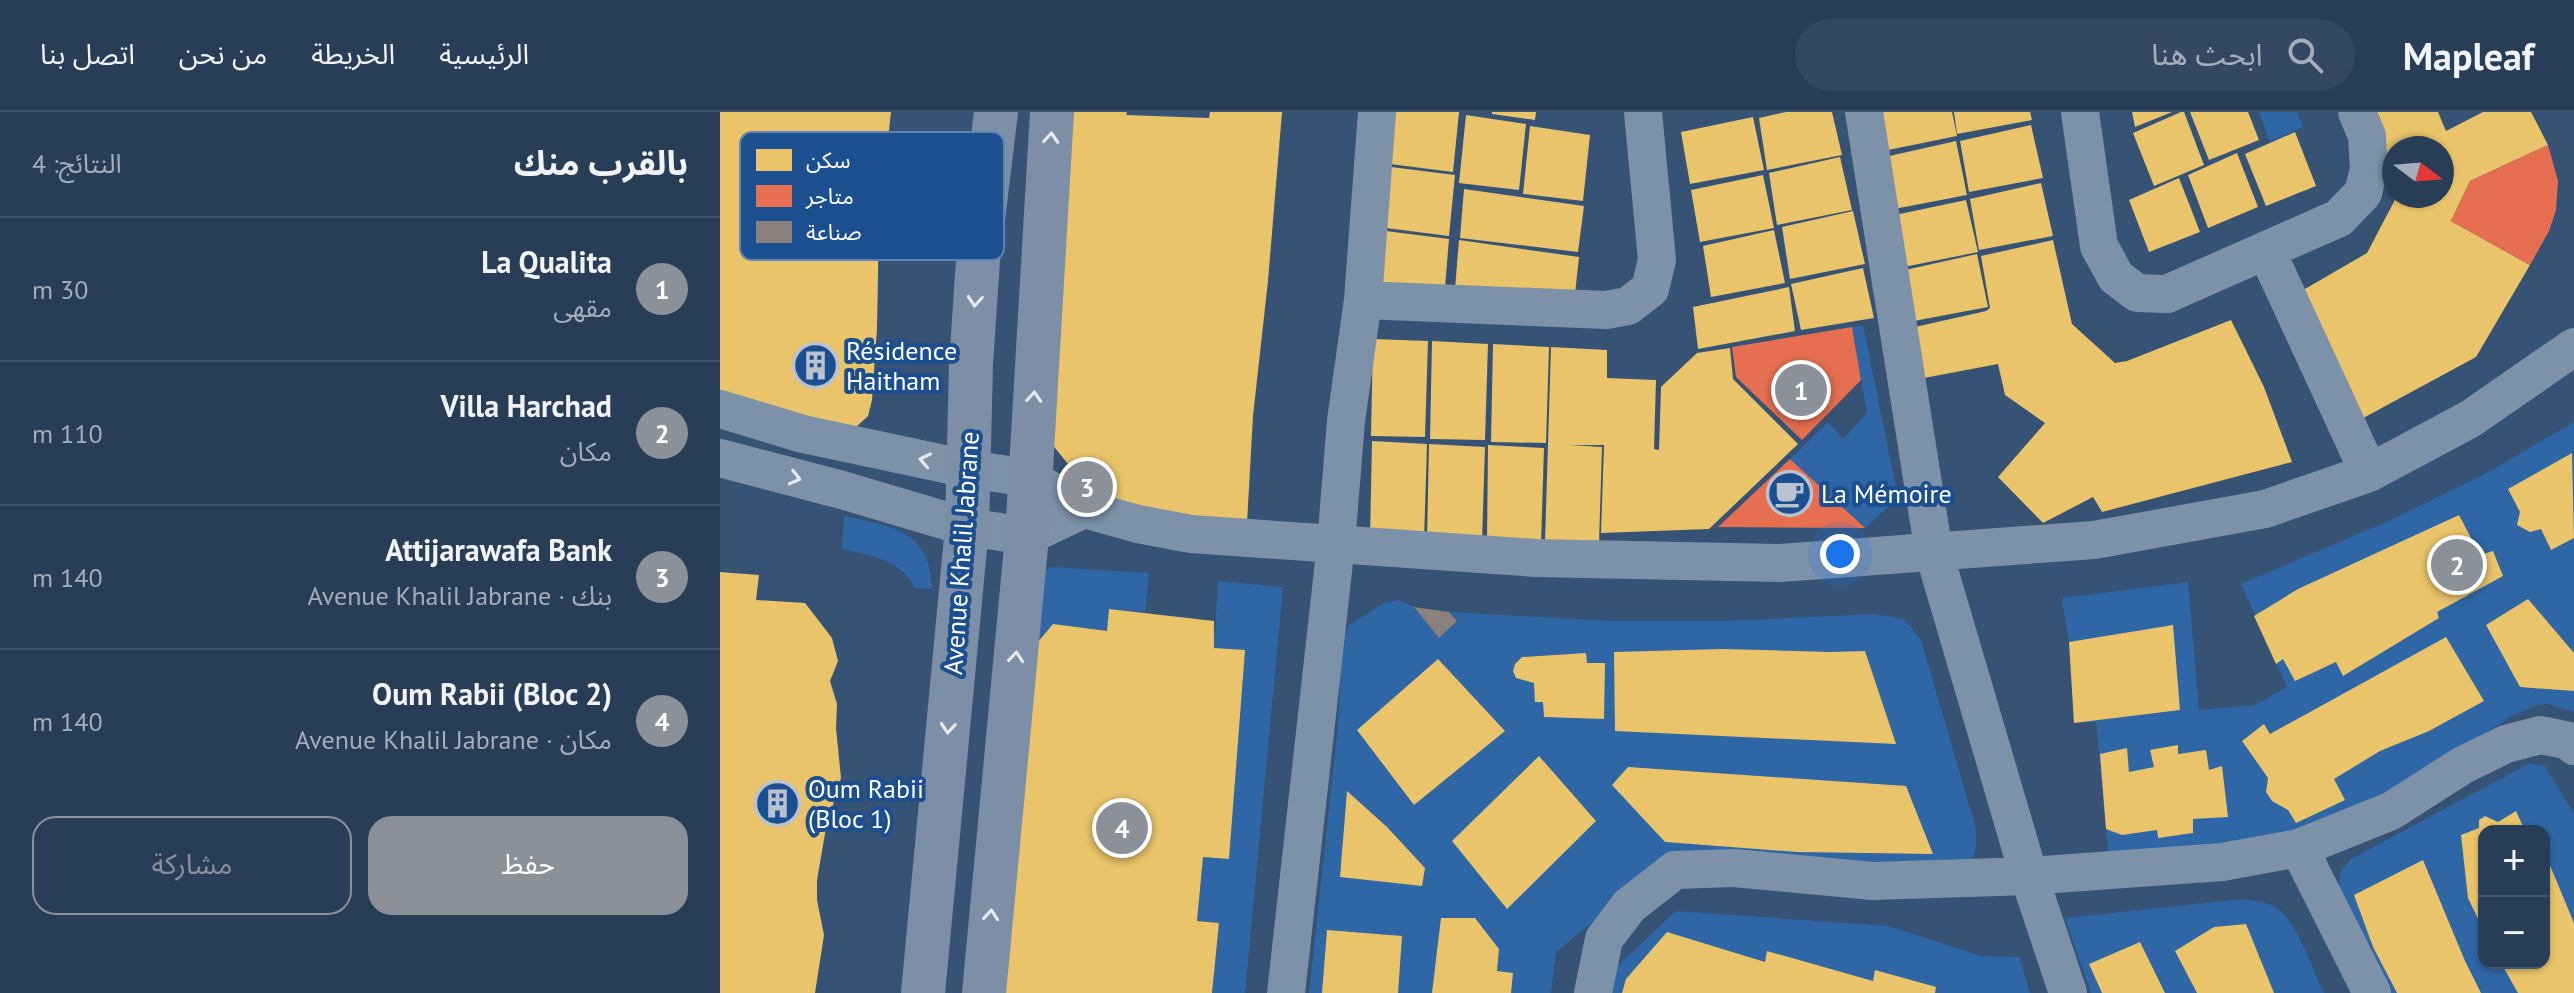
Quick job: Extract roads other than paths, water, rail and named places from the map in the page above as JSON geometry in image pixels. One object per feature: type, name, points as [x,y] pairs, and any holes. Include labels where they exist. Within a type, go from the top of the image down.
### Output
[{"type":"main road","name":"Avenue Khalil Jabrane","points":[[994,132],[996,112]]},
{"type":"main road","points":[[984,993],[1027,536],[1052,112]]},
{"type":"main road","name":"Avenue Khalil Jabrane","points":[[923,993],[967,527],[979,260]]},
{"type":"street","points":[[1286,993],[1336,544],[1346,421],[1363,300],[1377,112]]},
{"type":"street","points":[[1363,300],[1606,310],[1628,306],[1650,289],[1657,260],[1643,112]]},
{"type":"street","points":[[1864,112],[1934,553],[2029,876],[2068,993]]},
{"type":"street","points":[[2080,112],[2099,246],[2116,277],[2137,293],[2167,294],[2339,218],[2363,193],[2369,169],[2367,136],[2357,112]]},
{"type":"street","points":[[2266,250],[2369,473]]},
{"type":"street","points":[[720,409],[803,434],[968,469],[1029,478],[1084,509],[1191,534],[1536,558],[1764,562],[2094,540],[2265,509],[2369,473],[2470,419],[2574,347]]},
{"type":"street","points":[[720,458],[967,527],[1027,536],[1084,509]]},
{"type":"street","points":[[1593,993],[1604,939],[1629,906],[1675,870],[1734,868],[1873,881],[2029,876],[2222,862],[2299,848],[2391,811],[2463,765],[2506,744],[2541,735],[2570,741],[2574,746]]},
{"type":"street","points":[[2299,848],[2372,993]]},
{"type":"place","name":"Résidence Haitham","points":[[815,365]]},
{"type":"place","name":"La Qualita","points":[[1801,390]]},
{"type":"place","name":"Attijarawafa Bank","points":[[1087,487]]},
{"type":"place","name":"La Mémoire","points":[[1790,493]]},
{"type":"place","name":"Villa Harchad","points":[[2457,565]]},
{"type":"place","name":"Oum Rabii (Bloc 1)","points":[[777,803]]},
{"type":"place","name":"Oum Rabii (Bloc 2)","points":[[1122,828]]}]
